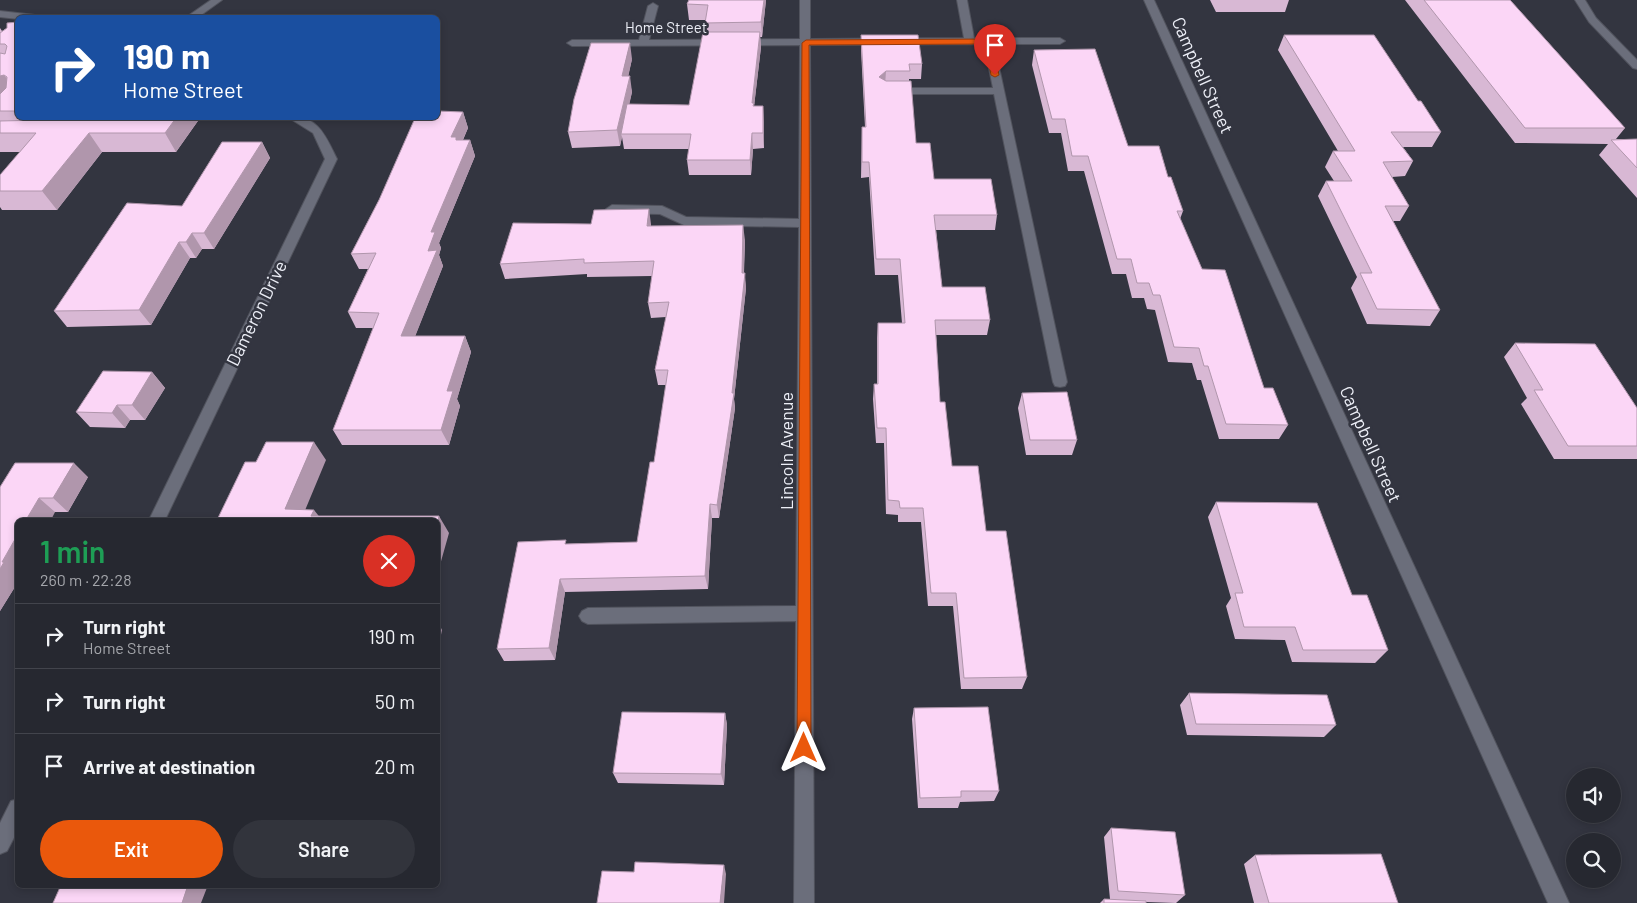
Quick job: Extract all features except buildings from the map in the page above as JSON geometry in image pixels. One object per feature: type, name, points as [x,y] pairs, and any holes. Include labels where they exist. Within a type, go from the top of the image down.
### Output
[{"type":"street","points":[[194,15],[217,0]]},
{"type":"street","name":"Lincoln Avenue","points":[[804,0],[806,43],[804,903]]},
{"type":"street","points":[[962,0],[970,42]]},
{"type":"street","name":"Campbell Street","points":[[1149,0],[1559,903]]},
{"type":"street","points":[[1580,0],[1592,20],[1637,66]]},
{"type":"street","points":[[643,42],[653,6]]},
{"type":"street","points":[[0,14],[15,16]]},
{"type":"street","points":[[988,41],[1060,382]]},
{"type":"street","name":"Home Street","points":[[572,42],[1060,41]]},
{"type":"street","points":[[885,91],[999,92]]},
{"type":"street","name":"Dameron Drive","points":[[158,518],[331,159],[318,131],[298,120]]},
{"type":"street","points":[[612,209],[662,210],[684,221],[805,223]]},
{"type":"street","points":[[588,616],[805,613]]},
{"type":"street","points":[[0,844],[15,814]]},
{"type":"route","points":[[804,748],[806,43],[988,41],[995,75]]}]
